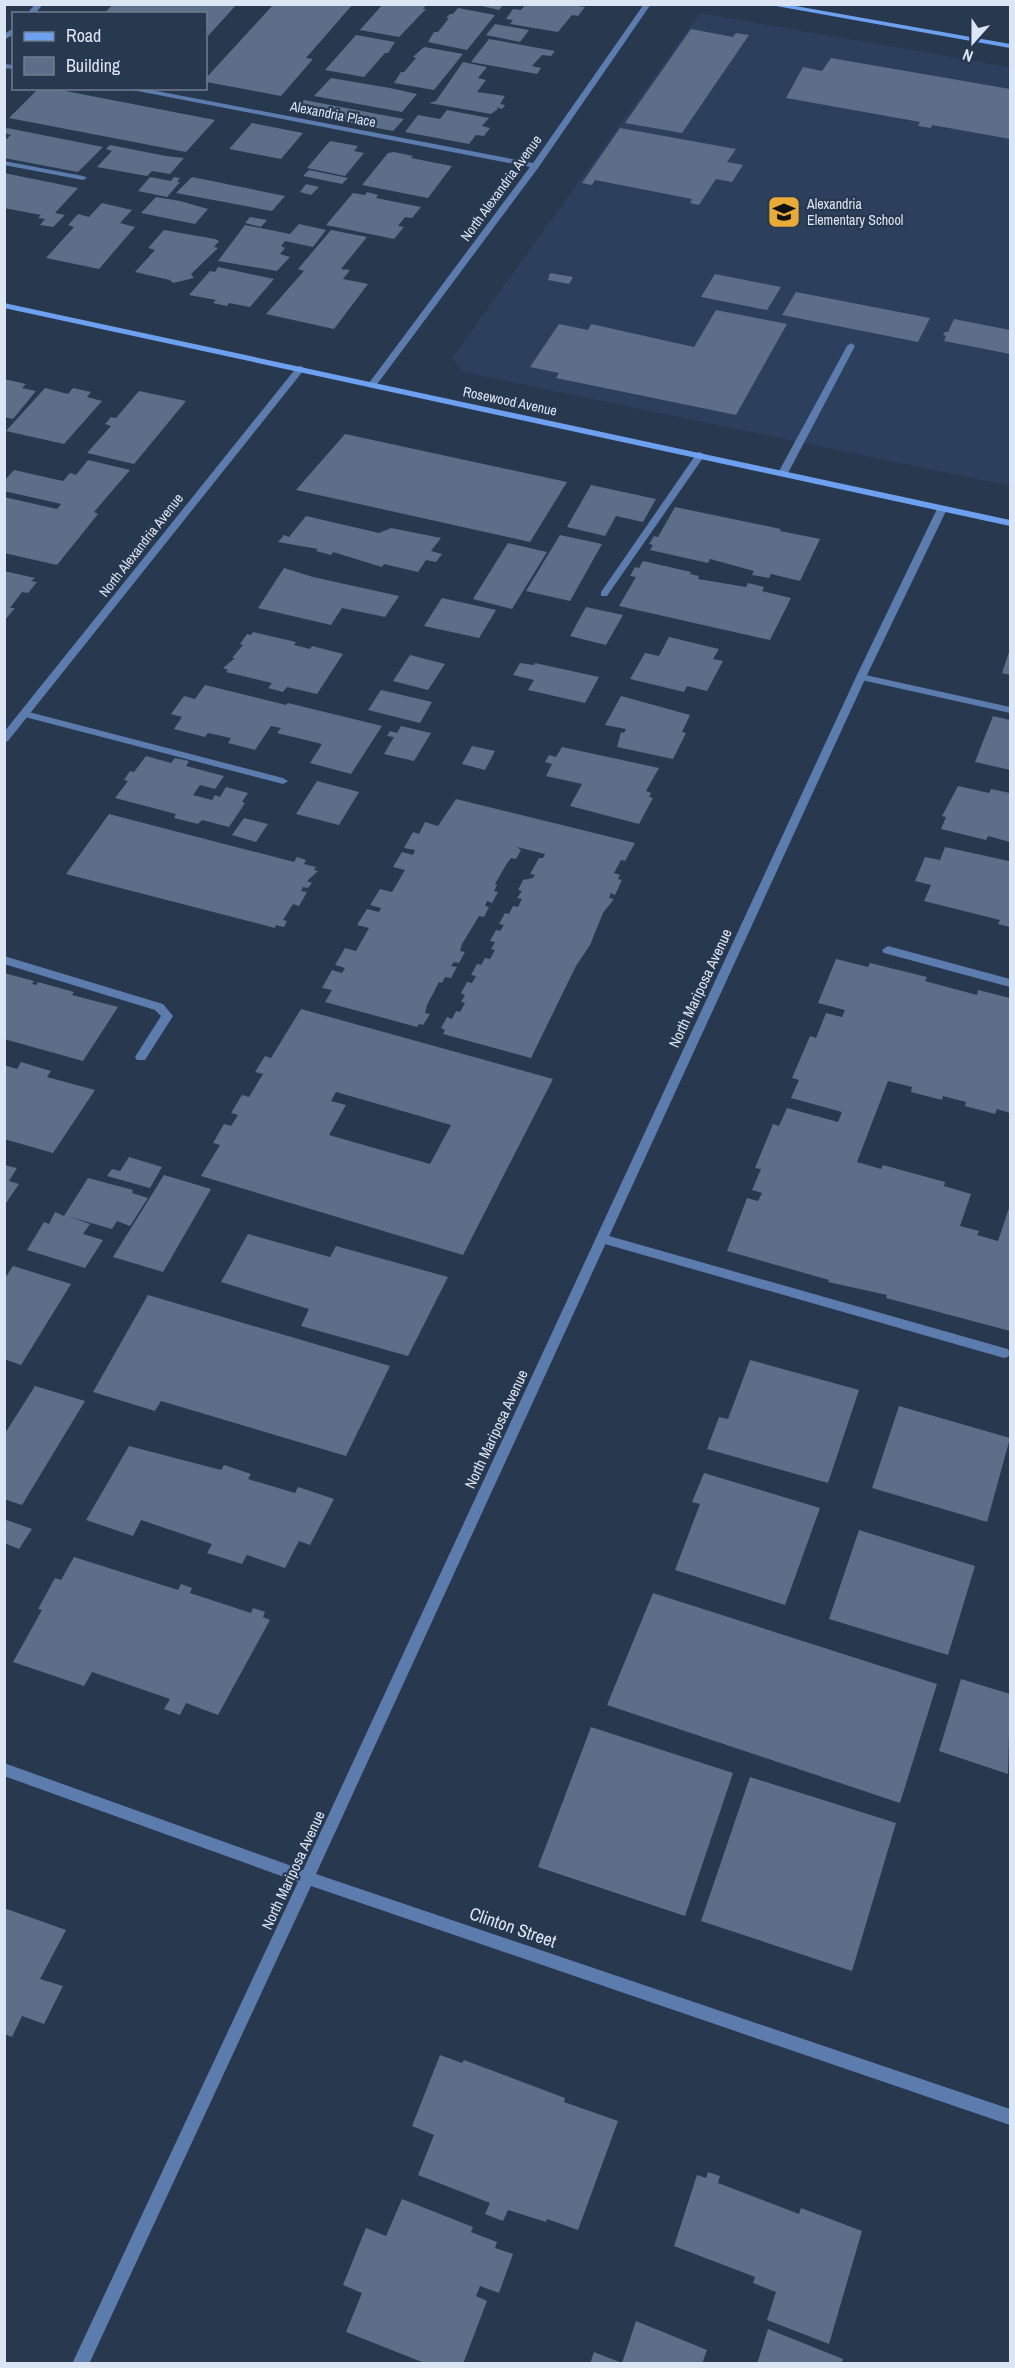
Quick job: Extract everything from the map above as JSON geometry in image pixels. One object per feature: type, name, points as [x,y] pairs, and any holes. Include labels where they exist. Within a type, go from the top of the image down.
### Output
[{"type":"street","name":"North Alexandria Avenue","points":[[372,385],[535,166],[648,4]]},
{"type":"street","points":[[768,4],[1011,46]]},
{"type":"street","name":"Alexandria Place","points":[[136,90],[535,166]]},
{"type":"street","points":[[4,163],[83,178]]},
{"type":"street","name":"Rosewood Avenue","points":[[4,305],[1011,523]]},
{"type":"street","points":[[783,473],[851,346]]},
{"type":"street","name":"North Alexandria Avenue","points":[[4,739],[300,369]]},
{"type":"street","points":[[604,594],[700,455]]},
{"type":"street","name":"North Mariposa Avenue","points":[[80,2364],[307,1878],[861,676],[942,509]]},
{"type":"street","points":[[861,676],[1011,710]]},
{"type":"street","points":[[25,714],[283,781]]},
{"type":"street","points":[[888,950],[1011,983]]},
{"type":"street","points":[[4,960],[159,1007],[167,1016],[141,1057]]},
{"type":"street","points":[[602,1239],[1004,1353]]},
{"type":"street","name":"Clinton Street","points":[[4,1769],[307,1878],[1011,2117]]},
{"type":"shaded area","name":"Alexandria Elementary School","points":[[700,13],[1010,67],[1010,486],[463,372],[452,358]]},
{"type":"building","points":[[113,4],[237,4],[208,36],[207,12],[106,12]]},
{"type":"building","points":[[274,4],[353,4],[306,58],[313,59],[281,96],[207,82],[207,77]]},
{"type":"building","points":[[383,4],[427,4],[423,9],[426,9],[399,37],[360,30]]},
{"type":"building","points":[[473,4],[504,4],[499,10]]},
{"type":"building","points":[[526,4],[579,4],[578,6],[585,7],[578,16],[572,15],[558,32],[510,24],[513,20],[506,19],[513,9],[521,10]]},
{"type":"building","points":[[458,8],[495,15],[467,50],[428,42],[434,32],[438,32],[449,18],[446,18]]},
{"type":"building","points":[[495,24],[529,30],[520,42],[486,35]]},
{"type":"building","points":[[691,29],[733,37],[736,33],[749,35],[682,133],[625,123]]},
{"type":"building","points":[[356,35],[395,42],[388,53],[385,53],[364,77],[325,70]]},
{"type":"building","points":[[489,39],[555,51],[551,56],[542,55],[532,66],[541,68],[537,74],[471,62]]},
{"type":"building","points":[[424,47],[463,54],[434,90],[394,83],[401,72],[404,72],[416,58],[413,57]]},
{"type":"building","points":[[831,58],[1010,89],[1010,139],[932,125],[931,128],[918,126],[920,122],[786,98],[803,67],[822,71]]},
{"type":"building","points":[[463,62],[487,67],[478,78],[486,80],[477,92],[505,96],[500,104],[505,105],[502,109],[496,107],[498,109],[491,114],[429,103],[436,101]]},
{"type":"building","points":[[331,78],[417,94],[402,112],[314,96]]},
{"type":"building","points":[[37,90],[60,90],[215,120],[186,152],[9,118]]},
{"type":"building","points":[[304,100],[404,119],[393,131],[293,112]]},
{"type":"building","points":[[447,110],[489,118],[482,126],[490,128],[484,136],[476,135],[469,144],[405,132],[418,115],[440,119]]},
{"type":"building","points":[[252,123],[303,133],[281,159],[229,149]]},
{"type":"building","points":[[7,128],[103,147],[78,172],[4,158],[4,141],[11,135],[4,133]]},
{"type":"building","points":[[620,128],[736,149],[727,162],[743,165],[732,182],[716,179],[699,205],[690,203],[692,199],[595,180],[592,185],[582,183]]},
{"type":"building","points":[[330,141],[358,146],[354,151],[364,153],[345,176],[307,168]]},
{"type":"building","points":[[110,145],[184,158],[170,174],[152,171],[147,176],[97,167],[112,151],[106,149]]},
{"type":"building","points":[[388,153],[413,156],[411,158],[452,166],[428,198],[362,185]]},
{"type":"building","points":[[309,170],[348,178],[342,184],[303,176]]},
{"type":"building","points":[[4,173],[78,188],[55,213],[65,215],[53,227],[40,225],[45,219],[38,218],[41,215],[4,208]]},
{"type":"building","points":[[150,177],[171,181],[174,177],[180,178],[177,182],[180,182],[167,197],[138,191]]},
{"type":"building","points":[[192,177],[285,196],[272,211],[176,193]]},
{"type":"building","points":[[306,184],[319,187],[311,195],[300,192]]},
{"type":"building","points":[[367,192],[378,195],[376,198],[421,207],[412,218],[405,217],[398,226],[404,227],[394,239],[326,225],[353,193],[365,195]]},
{"type":"building","points":[[156,197],[208,209],[195,224],[141,213]]},
{"type":"building","points":[[102,203],[132,210],[120,223],[135,227],[99,269],[46,258],[74,227],[68,225],[78,214],[89,217]]},
{"type":"building","points":[[250,217],[267,220],[261,227],[245,223]]},
{"type":"building","points":[[299,224],[326,230],[313,247],[285,241],[281,246],[285,248],[280,254],[290,257],[277,271],[218,261],[245,225],[290,234]]},
{"type":"building","points":[[164,230],[215,239],[219,241],[214,247],[218,248],[191,274],[194,278],[173,283],[170,280],[135,272],[155,250],[148,248]]},
{"type":"building","points":[[331,230],[367,237],[341,269],[350,270],[343,279],[368,284],[334,329],[266,314],[304,271],[298,269]]},
{"type":"building","points":[[218,267],[274,279],[250,307],[229,303],[227,306],[213,303],[216,300],[189,295],[210,271],[215,272]]},
{"type":"building","points":[[550,273],[573,277],[569,284],[548,280]]},
{"type":"building","points":[[715,274],[781,287],[767,310],[701,297]]},
{"type":"building","points":[[796,292],[930,318],[918,342],[782,315]]},
{"type":"building","points":[[716,310],[787,324],[736,415],[556,378],[559,373],[530,367],[559,324],[588,330],[591,324],[694,347]]},
{"type":"building","points":[[954,319],[1010,330],[1010,354],[944,341],[946,336],[943,335],[948,332]]},
{"type":"building","points":[[4,379],[26,384],[22,388],[36,391],[13,419],[4,417]]},
{"type":"building","points":[[45,388],[68,394],[73,388],[91,392],[87,397],[102,401],[64,444],[6,431]]},
{"type":"building","points":[[139,391],[186,401],[134,464],[87,453],[111,426],[105,424],[111,417],[116,418]]},
{"type":"building","points":[[345,434],[567,482],[530,542],[296,490]]},
{"type":"building","points":[[88,460],[130,470],[94,512],[98,514],[57,565],[4,553],[4,497],[57,509],[61,504],[4,491],[4,481],[14,470],[63,481],[70,473],[76,475]]},
{"type":"building","points":[[591,485],[656,499],[643,522],[616,516],[605,536],[567,527]]},
{"type":"building","points":[[675,507],[820,539],[800,581],[771,574],[769,578],[752,575],[754,571],[710,559],[708,563],[650,550],[653,545],[649,544],[654,536],[658,537]]},
{"type":"building","points":[[306,516],[379,533],[391,528],[441,538],[431,551],[442,554],[436,562],[426,560],[418,572],[384,564],[382,567],[333,552],[331,555],[316,551],[318,549],[278,542],[284,535],[289,537]]},
{"type":"building","points":[[560,535],[602,544],[570,601],[526,591]]},
{"type":"building","points":[[508,543],[547,552],[512,609],[473,599]]},
{"type":"building","points":[[643,561],[691,572],[690,574],[699,576],[698,579],[746,587],[748,583],[764,587],[762,591],[791,598],[770,640],[619,606],[636,577],[630,576],[635,567],[639,568]]},
{"type":"building","points":[[284,568],[313,577],[399,596],[385,617],[342,608],[331,625],[258,608]]},
{"type":"building","points":[[4,571],[35,578],[31,581],[37,582],[28,593],[22,592],[10,608],[15,608],[4,621]]},
{"type":"building","points":[[442,598],[496,610],[479,638],[424,626]]},
{"type":"building","points":[[586,607],[623,615],[606,645],[570,636]]},
{"type":"building","points":[[253,632],[296,642],[294,645],[310,649],[312,646],[343,654],[317,694],[287,687],[283,692],[268,688],[272,683],[226,672],[228,670],[223,668],[235,658],[232,658],[243,645],[240,644],[247,634],[251,635]]},
{"type":"building","points":[[669,637],[719,649],[713,659],[723,661],[707,691],[687,686],[684,692],[630,679],[645,653],[659,656]]},
{"type":"building","points":[[1010,649],[1010,675],[1002,673]]},
{"type":"building","points":[[410,655],[445,664],[428,690],[393,681]]},
{"type":"building","points":[[520,663],[534,665],[535,663],[599,677],[585,703],[528,690],[534,680],[513,675]]},
{"type":"building","points":[[205,685],[382,726],[351,774],[310,763],[322,744],[277,733],[281,728],[271,726],[255,750],[228,743],[231,738],[208,733],[205,737],[174,729],[182,717],[171,714],[184,696],[195,699]]},
{"type":"building","points":[[381,690],[432,702],[420,723],[368,710]]},
{"type":"building","points":[[621,696],[690,715],[682,732],[686,733],[673,759],[617,747],[621,732],[624,733],[626,729],[605,725]]},
{"type":"building","points":[[993,716],[1010,720],[1010,770],[975,762]]},
{"type":"building","points":[[401,726],[431,733],[414,761],[384,754],[394,737],[387,736],[390,731],[397,733]]},
{"type":"building","points":[[472,746],[495,751],[485,770],[462,764]]},
{"type":"building","points":[[562,747],[659,768],[646,791],[651,793],[649,797],[653,798],[639,824],[570,806],[582,784],[546,776],[552,764],[545,762],[549,755],[556,757]]},
{"type":"building","points":[[146,756],[171,763],[175,758],[189,761],[186,766],[224,776],[215,789],[200,785],[193,795],[212,800],[215,795],[220,797],[226,787],[248,793],[242,802],[245,803],[229,827],[202,820],[198,824],[174,818],[176,814],[115,798],[128,781],[124,780],[130,771],[134,772]]},
{"type":"building","points":[[317,781],[359,792],[339,825],[296,814]]},
{"type":"building","points":[[958,786],[989,793],[991,789],[1010,793],[1010,842],[988,836],[986,840],[941,829],[946,817],[942,816]]},
{"type":"building","points":[[456,799],[635,843],[625,861],[621,860],[614,873],[620,875],[618,879],[622,880],[615,895],[611,893],[609,898],[614,899],[603,913],[590,945],[576,966],[531,1058],[443,1034],[445,1030],[441,1028],[447,1017],[452,1019],[456,1011],[460,1012],[465,1003],[461,1002],[465,995],[461,993],[467,982],[472,983],[476,976],[471,975],[477,964],[481,965],[485,958],[490,959],[495,950],[491,949],[495,942],[490,941],[496,930],[500,931],[504,925],[499,924],[505,913],[509,914],[513,906],[518,907],[522,899],[517,898],[522,891],[518,890],[523,880],[533,878],[535,875],[530,874],[539,858],[543,858],[545,854],[517,847],[521,850],[516,859],[511,858],[495,884],[497,885],[494,891],[498,892],[492,903],[487,901],[485,906],[489,907],[484,917],[479,916],[462,944],[460,951],[465,952],[459,963],[454,962],[451,966],[457,967],[451,978],[445,977],[442,983],[439,982],[427,1005],[425,1013],[430,1014],[423,1025],[419,1024],[417,1027],[325,1002],[332,990],[322,988],[332,970],[342,973],[345,968],[335,965],[345,948],[356,951],[369,928],[357,925],[367,909],[379,912],[381,908],[370,905],[380,889],[392,892],[405,870],[393,867],[402,852],[413,855],[415,850],[404,848],[413,832],[419,834],[425,822],[438,826]]},
{"type":"building","points":[[109,814],[294,862],[297,857],[306,860],[304,864],[316,867],[314,870],[318,871],[307,881],[312,883],[308,888],[303,887],[301,891],[307,892],[299,906],[293,904],[283,920],[287,921],[284,927],[276,925],[275,928],[66,874]]},
{"type":"building","points":[[244,818],[268,824],[256,842],[232,835]]},
{"type":"building","points":[[945,847],[1009,861],[1010,927],[998,924],[1000,920],[924,901],[931,885],[915,881],[925,857],[940,860]]},
{"type":"building","points":[[836,959],[868,967],[870,963],[927,977],[925,981],[977,995],[978,990],[1010,998],[1010,1113],[997,1109],[995,1114],[965,1106],[966,1102],[943,1096],[942,1100],[911,1092],[912,1087],[888,1081],[857,1162],[881,1169],[883,1165],[945,1182],[944,1186],[971,1194],[960,1226],[979,1231],[977,1235],[998,1241],[1010,1205],[1010,1331],[886,1298],[887,1295],[828,1282],[829,1280],[727,1251],[747,1198],[758,1201],[762,1193],[752,1190],[761,1169],[755,1168],[773,1124],[779,1126],[787,1108],[838,1122],[842,1112],[791,1098],[799,1080],[792,1078],[810,1036],[816,1038],[826,1013],[842,1017],[845,1010],[818,1003]]},
{"type":"building","points":[[4,973],[34,981],[32,984],[36,985],[38,982],[74,992],[72,995],[118,1007],[83,1061],[4,1039]]},
{"type":"building","points":[[301,1009],[553,1079],[463,1255],[201,1176],[220,1145],[213,1143],[224,1124],[231,1126],[238,1115],[231,1113],[242,1095],[249,1097],[263,1074],[255,1072],[265,1056],[271,1058]],"holes":[[[336,1092],[451,1125],[430,1164],[329,1135],[346,1105],[331,1101]]]},
{"type":"building","points":[[21,1062],[51,1071],[47,1077],[95,1090],[53,1153],[4,1139],[4,1065],[17,1069]]},
{"type":"building","points":[[129,1157],[162,1167],[150,1188],[107,1176],[112,1169],[120,1171]]},
{"type":"building","points":[[4,1165],[17,1168],[9,1181],[19,1184],[4,1206]]},
{"type":"building","points":[[164,1175],[211,1189],[163,1272],[113,1257]]},
{"type":"building","points":[[88,1178],[133,1190],[132,1193],[148,1198],[130,1226],[117,1221],[112,1229],[67,1216],[90,1224],[83,1234],[103,1240],[85,1268],[27,1250],[44,1222],[49,1224],[55,1212],[64,1216]]},
{"type":"building","points":[[248,1234],[330,1257],[336,1246],[448,1277],[408,1356],[301,1326],[309,1309],[221,1282]]},
{"type":"building","points":[[13,1266],[71,1284],[21,1365],[4,1359],[4,1280]]},
{"type":"building","points":[[148,1295],[390,1366],[346,1456],[161,1401],[155,1411],[93,1392]]},
{"type":"building","points":[[750,1360],[859,1390],[828,1483],[707,1449],[719,1417],[728,1419]]},
{"type":"building","points":[[35,1386],[85,1401],[22,1505],[4,1499],[4,1435]]},
{"type":"building","points":[[899,1406],[1010,1438],[987,1522],[872,1488]]},
{"type":"building","points":[[129,1446],[221,1470],[224,1465],[251,1474],[248,1479],[295,1493],[298,1487],[334,1499],[310,1545],[299,1541],[285,1568],[247,1555],[242,1564],[207,1553],[212,1544],[141,1520],[133,1536],[86,1520]]},
{"type":"building","points":[[704,1473],[820,1508],[785,1605],[675,1570],[700,1504],[692,1502]]},
{"type":"building","points":[[4,1519],[32,1529],[19,1549],[4,1543]]},
{"type":"building","points":[[859,1530],[975,1566],[948,1655],[829,1619]]},
{"type":"building","points":[[74,1557],[178,1590],[181,1584],[192,1588],[190,1593],[251,1613],[253,1608],[265,1612],[263,1617],[270,1620],[218,1715],[186,1703],[180,1715],[164,1709],[170,1699],[92,1672],[84,1686],[13,1662],[42,1610],[38,1609],[55,1578],[61,1580]]},
{"type":"building","points":[[653,1593],[937,1684],[900,1803],[607,1705]]},
{"type":"building","points":[[961,1679],[1010,1694],[1008,1774],[939,1751]]},
{"type":"building","points":[[591,1727],[733,1773],[685,1916],[538,1867]]},
{"type":"building","points":[[750,1777],[896,1823],[852,1971],[701,1921]]},
{"type":"building","points":[[4,1908],[66,1930],[40,1979],[63,1986],[44,2024],[22,2016],[12,2037],[4,2034]]},
{"type":"building","points":[[440,2055],[462,2063],[464,2060],[565,2098],[564,2102],[618,2121],[578,2230],[547,2219],[546,2222],[508,2210],[503,2221],[485,2214],[490,2203],[418,2175],[434,2135],[412,2126]]},
{"type":"building","points":[[708,2172],[720,2176],[718,2183],[799,2214],[801,2208],[862,2231],[829,2344],[767,2320],[776,2292],[753,2283],[755,2277],[674,2246],[697,2175],[706,2178]]},
{"type":"building","points":[[402,2199],[473,2227],[471,2232],[497,2242],[495,2248],[513,2254],[499,2293],[480,2286],[476,2296],[487,2301],[463,2364],[427,2364],[346,2332],[362,2293],[343,2285],[366,2228],[386,2236]]},
{"type":"building","points":[[636,2321],[707,2350],[702,2364],[590,2364],[594,2352],[622,2363]]},
{"type":"building","points":[[768,2329],[843,2359],[841,2364],[757,2364]]},
{"type":"place","name":"Alexandria Elementary School","points":[[784,212]]}]
